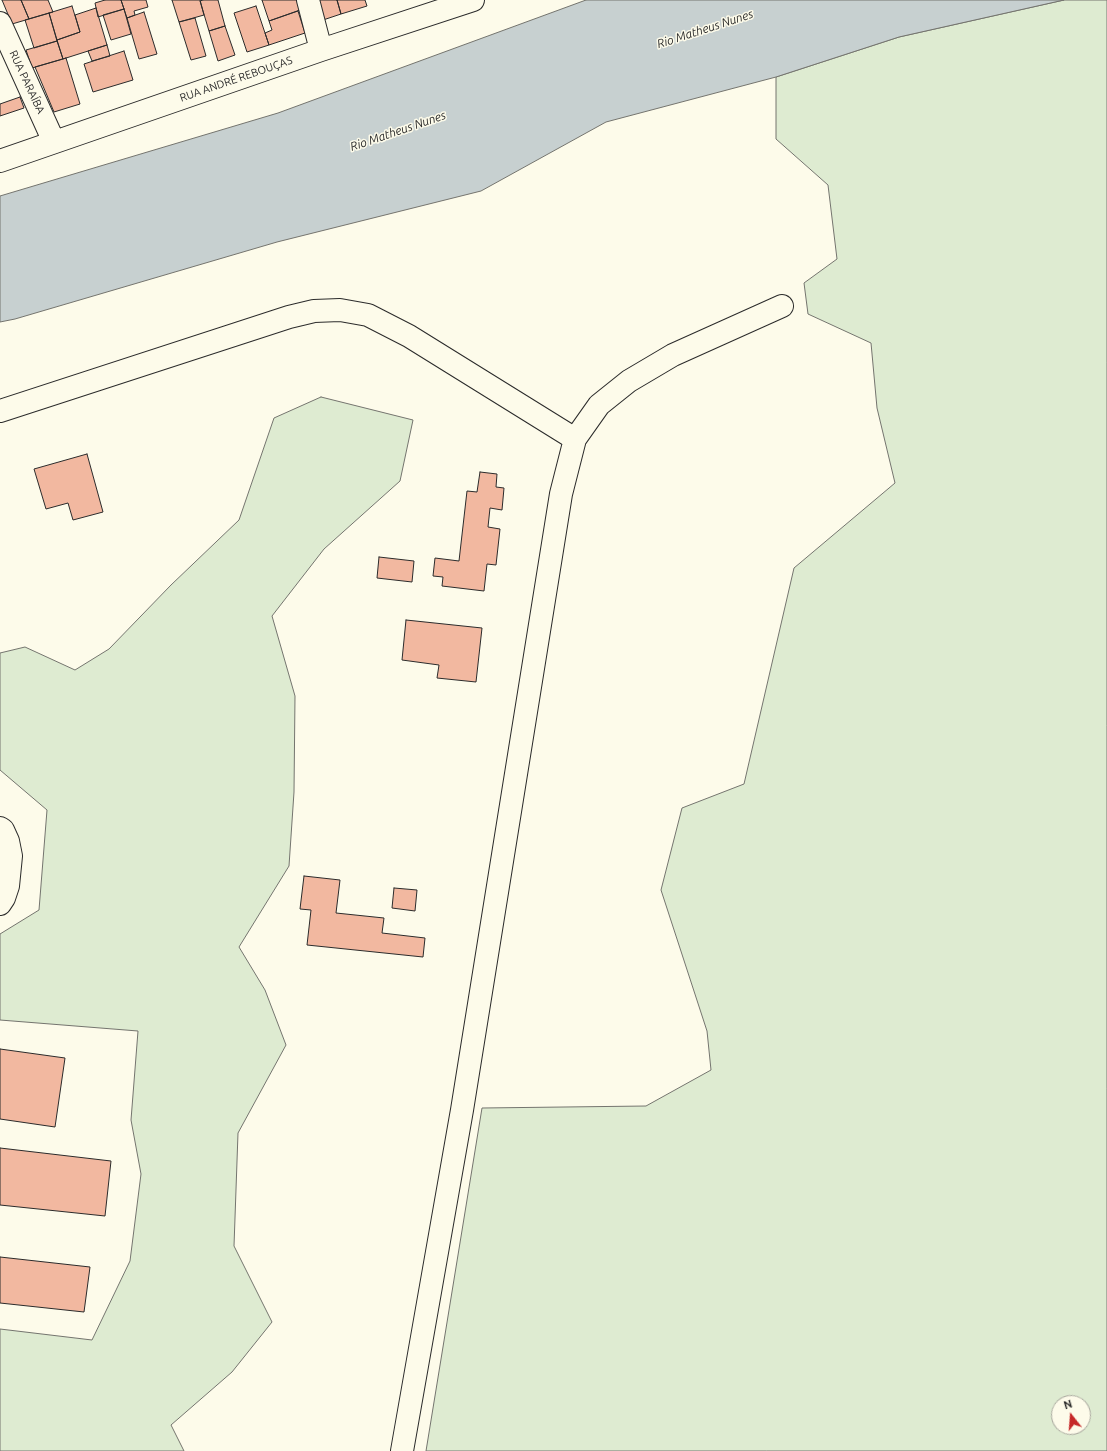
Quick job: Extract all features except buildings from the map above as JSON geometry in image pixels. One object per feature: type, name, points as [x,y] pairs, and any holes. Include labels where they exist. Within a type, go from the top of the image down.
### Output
[{"type":"street","points":[[308,0],[321,50]]},
{"type":"street","name":"RUA ANDRÉ REBOUÇAS","points":[[0,161],[321,50],[473,0]]},
{"type":"street","name":"RUA PARAÍBA","points":[[0,23],[54,142]]},
{"type":"street","points":[[402,1451],[462,1110],[561,494],[575,439],[599,405],[629,381],[673,355],[782,306]]},
{"type":"street","points":[[0,411],[289,317],[314,311],[340,310],[368,315],[409,336],[575,439]]},
{"type":"street","points":[[0,828],[3,830],[8,841],[11,856],[8,886],[4,898],[0,904]]},
{"type":"green space","points":[[1064,0],[1107,0],[1107,1451],[426,1451],[482,1108],[646,1106],[711,1070],[707,1031],[661,890],[682,808],[744,784],[794,568],[895,483],[877,408],[871,343],[808,314],[804,283],[837,259],[828,185],[776,139],[776,77],[899,37]]},
{"type":"green space","points":[[321,397],[413,420],[400,481],[324,549],[272,616],[295,696],[294,792],[289,866],[239,947],[265,990],[286,1045],[238,1133],[234,1246],[272,1322],[232,1372],[171,1425],[184,1451],[0,1451],[0,1329],[92,1340],[130,1261],[141,1174],[131,1120],[138,1031],[0,1020],[0,934],[39,910],[47,810],[0,770],[0,653],[25,647],[75,670],[109,649],[171,585],[239,520],[274,418]]},
{"type":"water","name":"Rio Matheus Nunes","points":[[586,0],[1064,0],[899,37],[776,77],[606,122],[481,191],[277,242],[15,319],[0,322],[0,196],[278,113]]}]
